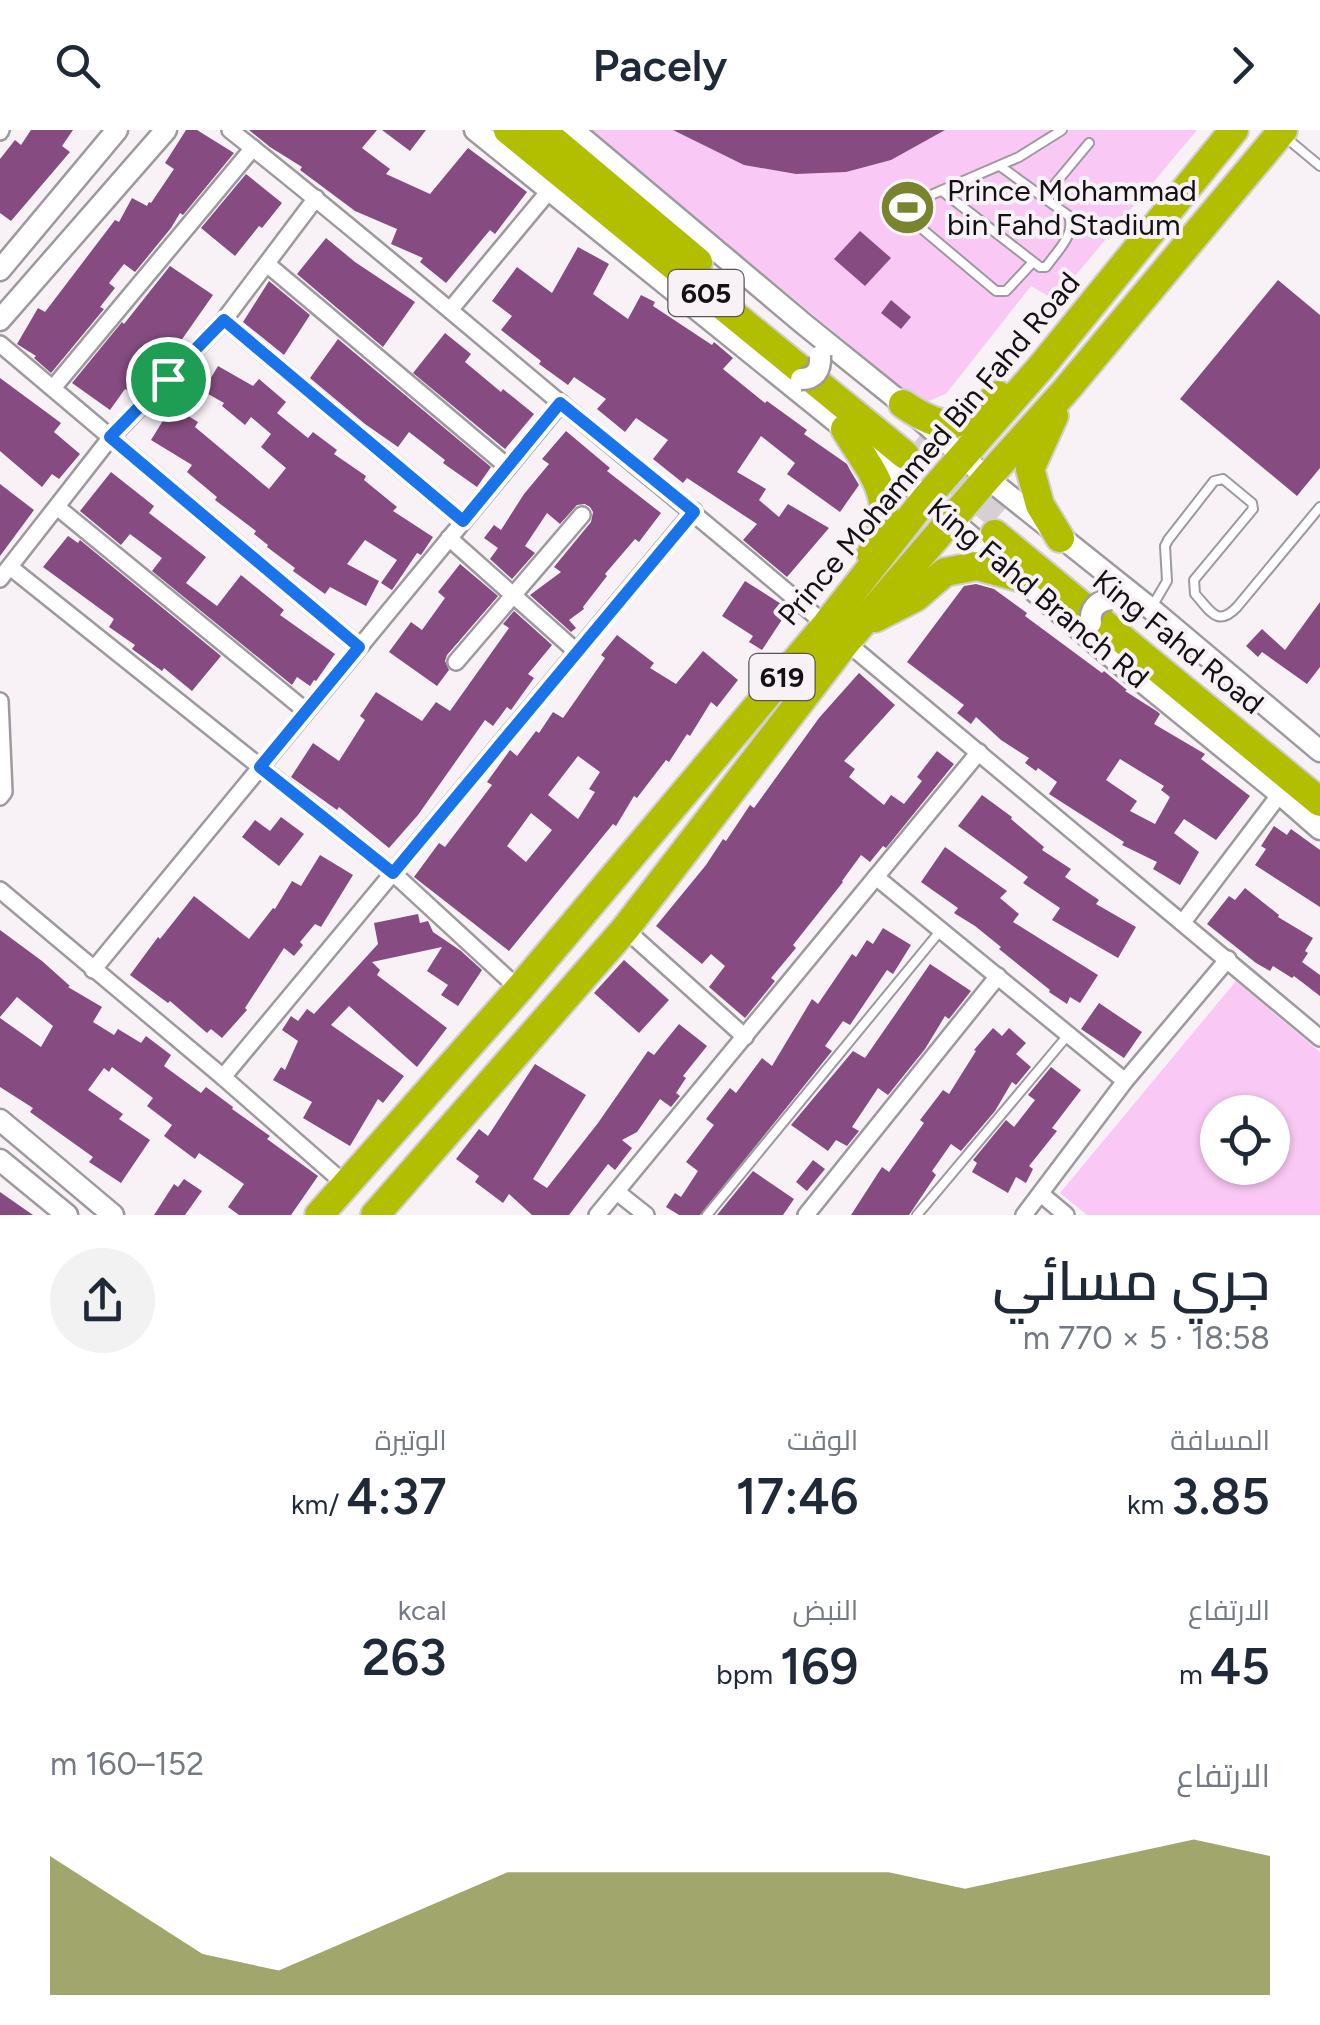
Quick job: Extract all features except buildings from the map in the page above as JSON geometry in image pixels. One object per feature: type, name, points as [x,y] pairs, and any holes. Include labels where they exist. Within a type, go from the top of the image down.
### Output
[{"type":"highway","name":"605","points":[[508,130],[909,449],[541,130]]},
{"type":"highway","name":"Prince Mohammed Bin Fahd Road","points":[[384,1212],[626,929],[844,623],[926,498],[1041,367],[1234,130]]},
{"type":"highway","name":"Prince Mohammed Bin Fahd Road","points":[[320,1215],[844,623],[950,519],[1066,390],[1282,131]]},
{"type":"highway","points":[[903,404],[929,422],[961,422],[980,412],[1010,384],[1041,367]]},
{"type":"highway","points":[[1060,538],[1040,505],[1030,469],[1066,390]]},
{"type":"highway","points":[[844,429],[883,492],[884,509],[883,530],[844,623]]},
{"type":"highway","name":"King Fahd Road","points":[[1320,777],[1000,528],[1320,802]]},
{"type":"highway","points":[[844,623],[916,597],[946,572],[977,566],[1018,577]]},
{"type":"main road","points":[[0,270],[117,130]]},
{"type":"main road","points":[[0,320],[166,130]]},
{"type":"main road","name":"King Fahd Branch Rd","points":[[475,130],[844,429],[1320,830]]},
{"type":"main road","name":"King Fahd Branch Rd","points":[[572,130],[1320,751]]},
{"type":"main road","points":[[768,367],[801,379],[814,376],[820,356],[805,325]]},
{"type":"main road","points":[[1108,654],[1091,624],[1093,608],[1111,598],[1150,608]]},
{"type":"main road","points":[[0,1120],[114,1215]]},
{"type":"main road","points":[[0,1160],[66,1215]]},
{"type":"street","points":[[230,130],[694,512],[844,623],[979,752],[1320,1038]]},
{"type":"street","points":[[53,388],[253,148]]},
{"type":"street","points":[[450,310],[549,190]]},
{"type":"street","points":[[316,198],[224,320],[110,437],[5,573],[393,873],[519,990]]},
{"type":"street","points":[[267,264],[508,467]]},
{"type":"street","points":[[224,320],[463,521]]},
{"type":"street","points":[[0,344],[359,647]]},
{"type":"street","points":[[93,970],[560,403]]},
{"type":"street","points":[[57,507],[306,710]]},
{"type":"street","points":[[223,1077],[694,512]]},
{"type":"street","points":[[456,662],[582,515]]},
{"type":"street","points":[[449,538],[577,652]]},
{"type":"street","points":[[0,701],[4,792],[0,797]]},
{"type":"street","points":[[597,1215],[979,752]]},
{"type":"street","points":[[1183,922],[1280,794]]},
{"type":"street","points":[[876,877],[1126,1081]]},
{"type":"street","points":[[0,890],[345,1184]]},
{"type":"street","points":[[626,929],[745,1036]]},
{"type":"street","points":[[1024,1215],[1126,1081],[1228,959]]},
{"type":"street","points":[[806,1215],[998,976]]},
{"type":"street","points":[[617,1192],[646,1215]]},
{"type":"street","points":[[1041,1194],[1066,1215]]},
{"type":"lane","points":[[1034,262],[1006,291],[996,291],[920,228],[917,217],[921,204],[931,195],[1019,157],[1062,130]]},
{"type":"lane","points":[[1282,131],[1320,166]]},
{"type":"lane","points":[[1044,197],[1088,143]]},
{"type":"lane","points":[[942,191],[1040,267],[1046,267],[1071,232],[1070,216],[1000,166]]},
{"type":"lane","points":[[1150,608],[1166,581],[1168,540],[1214,481],[1223,479],[1252,502],[1254,510],[1194,580],[1195,594],[1220,618],[1232,613],[1320,508]]},
{"type":"lane","points":[[707,1215],[941,930]]},
{"type":"lane","points":[[917,1215],[1068,1035]]},
{"type":"shaded area","name":"Prince Mohammad bin Fahd Stadium","points":[[590,130],[1197,130],[1055,300],[1031,286],[946,394],[921,404]]},
{"type":"shaded area","points":[[1236,981],[1320,1052],[1320,1215],[1087,1215],[1060,1193]]},
{"type":"tunnel","points":[[913,444],[1005,522]]},
{"type":"place","name":"Prince Mohammad bin Fahd Stadium","points":[[908,208]]},
{"type":"route","points":[[224,320],[463,521],[560,403],[694,512],[393,873],[260,767],[359,647],[110,437],[168,379],[224,320]]}]
